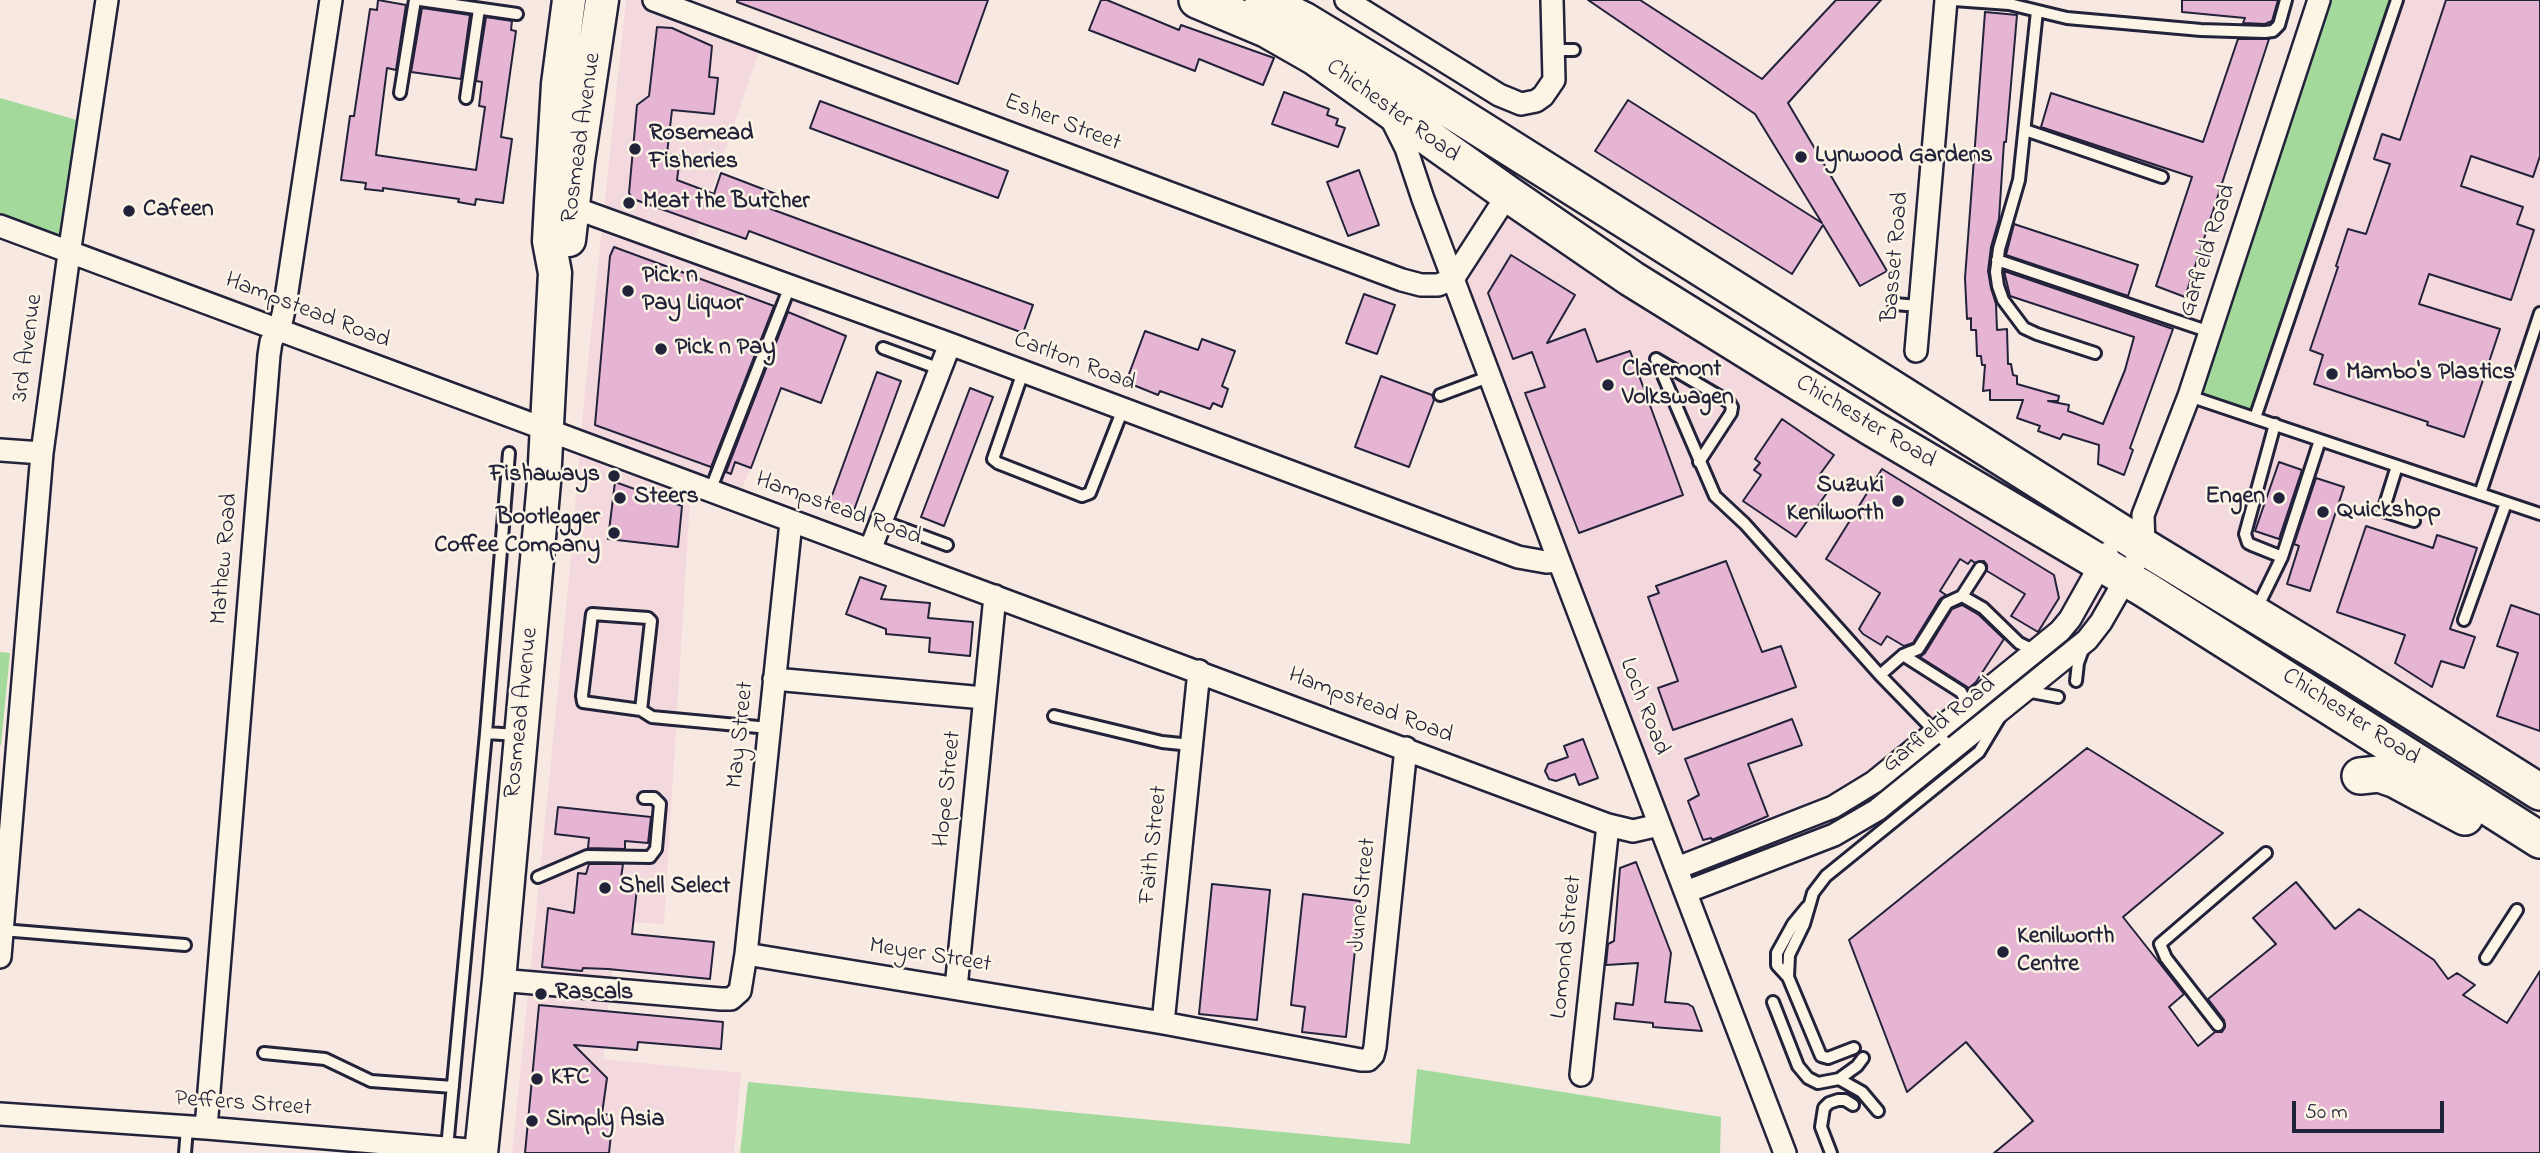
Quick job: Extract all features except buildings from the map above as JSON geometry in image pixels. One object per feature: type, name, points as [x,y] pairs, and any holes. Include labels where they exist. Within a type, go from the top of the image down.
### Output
[{"type":"main road","name":"Rosmead Avenue","points":[[481,1152],[499,980],[547,429],[555,273],[550,241],[558,83],[569,0]]},
{"type":"main road","points":[[558,83],[569,58],[586,0]]},
{"type":"main road","name":"Rosmead Avenue","points":[[555,273],[569,243],[602,0]]},
{"type":"main road","name":"Chichester Road","points":[[1197,0],[1266,29],[1293,44],[1632,279],[1861,421],[2283,675],[2540,840]]},
{"type":"main road","name":"Chichester Road","points":[[1263,0],[1341,42],[2135,531],[2254,614],[2540,792]]},
{"type":"main road","points":[[2360,776],[2379,774],[2396,779],[2540,856]]},
{"type":"street","name":"3rd Avenue","points":[[1,941],[42,453],[107,0]]},
{"type":"street","name":"Mathew Road","points":[[196,1128],[269,355],[285,305],[331,0]]},
{"type":"street","name":"Esher Street","points":[[654,0],[1402,280],[1421,285],[1438,285],[1453,279]]},
{"type":"street","points":[[1357,3],[1499,95],[1521,104],[1536,101],[1551,88],[1564,50],[1552,0]]},
{"type":"street","name":"Basset Road","points":[[1916,351],[1946,0]]},
{"type":"street","name":"Garfield Road","points":[[1676,868],[1794,824],[1843,802],[1874,782],[2042,647],[2114,571],[2135,531],[2189,397],[2319,0]]},
{"type":"street","name":"Loch Road","points":[[1384,106],[1406,148],[1559,561],[1785,1153]]},
{"type":"street","points":[[1453,279],[1508,194]]},
{"type":"street","name":"Carlton Road","points":[[572,207],[950,344],[1518,557],[1546,562],[1559,561]]},
{"type":"street","name":"Hampstead Road","points":[[0,226],[1608,825],[1633,831],[1659,825]]},
{"type":"street","points":[[870,551],[950,344]]},
{"type":"street","points":[[0,450],[42,453]]},
{"type":"street","name":"May Street","points":[[746,954],[791,522]]},
{"type":"street","name":"Garfield Road","points":[[1686,892],[1803,848],[1857,823],[2004,709],[2087,640],[2109,610],[2114,571],[2135,531]]},
{"type":"street","name":"Hope Street","points":[[956,988],[995,596]]},
{"type":"street","name":"Faith Street","points":[[1163,1023],[1199,671]]},
{"type":"street","points":[[774,679],[984,698]]},
{"type":"street","name":"June Street","points":[[1374,1048],[1406,748]]},
{"type":"street","name":"Lomond Street","points":[[1581,1075],[1608,825]]},
{"type":"street","points":[[499,980],[731,999],[743,985],[746,954]]},
{"type":"street","name":"Meyer Street","points":[[746,954],[1163,1023],[1361,1060],[1371,1058],[1374,1048]]},
{"type":"street","name":"Peffers Street","points":[[0,1114],[481,1152]]},
{"type":"lane","points":[[400,93],[417,0],[517,14]]},
{"type":"lane","points":[[1954,0],[2009,4],[2067,18],[2201,30],[2266,32],[2273,31],[2279,25],[2286,0]]},
{"type":"lane","points":[[2255,418],[2397,0]]},
{"type":"lane","points":[[466,98],[479,9]]},
{"type":"lane","points":[[2037,11],[2018,188],[1997,260],[1998,286],[2003,300],[2024,328],[2095,353]]},
{"type":"lane","points":[[2025,130],[2162,177]]},
{"type":"lane","points":[[1997,260],[2210,332]]},
{"type":"lane","points":[[710,491],[790,286]]},
{"type":"lane","points":[[1894,304],[1919,306]]},
{"type":"lane","points":[[2480,494],[2540,313]]},
{"type":"lane","points":[[883,348],[940,369]]},
{"type":"lane","points":[[1699,462],[1732,407],[1656,359],[1699,462],[1716,496],[1779,560],[1880,675],[1952,750]]},
{"type":"lane","points":[[1023,372],[993,458],[998,463],[1076,493],[1086,496],[1090,493],[1123,409]]},
{"type":"lane","points":[[1440,396],[1491,376]]},
{"type":"lane","points":[[2189,397],[2540,514]]},
{"type":"lane","points":[[2275,424],[2245,534],[2252,545],[2282,556]]},
{"type":"lane","points":[[2254,614],[2282,556],[2320,440]]},
{"type":"lane","points":[[447,1148],[509,453]]},
{"type":"lane","points":[[2397,466],[2383,511],[2414,521]]},
{"type":"lane","points":[[2464,620],[2506,503]]},
{"type":"lane","points":[[882,521],[947,545]]},
{"type":"lane","points":[[1880,675],[1903,655],[1918,649],[1947,603],[1962,596],[1980,568]]},
{"type":"lane","points":[[1962,596],[1983,608],[2019,643],[2027,647],[2042,647]]},
{"type":"lane","points":[[641,709],[650,620],[592,614],[582,700],[586,704],[641,709],[649,717],[769,728]]},
{"type":"lane","points":[[2076,681],[2078,663],[2087,640]]},
{"type":"lane","points":[[1903,655],[1961,692],[1968,705]]},
{"type":"lane","points":[[2025,691],[2058,697]]},
{"type":"lane","points":[[1854,1048],[1828,1058],[1821,1056],[1788,977],[1788,955],[1804,924],[1816,887],[1979,752],[2004,709]]},
{"type":"lane","points":[[1054,716],[1162,742],[1191,745]]},
{"type":"lane","points":[[486,733],[520,735]]},
{"type":"lane","points":[[538,877],[587,856],[650,857],[656,849],[660,804],[658,800],[644,798]]},
{"type":"lane","points":[[2218,1026],[2166,958],[2160,944],[2266,853]]},
{"type":"lane","points":[[2486,958],[2516,910]]},
{"type":"lane","points":[[1,941],[185,945]]},
{"type":"lane","points":[[1773,1002],[1802,1072],[1808,1078],[1818,1083],[1839,1079],[1863,1058]]},
{"type":"lane","points":[[264,1053],[325,1059],[372,1081],[453,1087]]},
{"type":"lane","points":[[1839,1079],[1862,1092],[1878,1111]]},
{"type":"lane","points":[[1831,1153],[1821,1127],[1824,1108],[1838,1100],[1845,1100],[1853,1105]]},
{"type":"lane","points":[[185,1153],[196,1128]]},
{"type":"shaded area","points":[[626,0],[654,0],[763,40],[691,250],[815,296],[751,468],[736,501],[691,485],[664,924],[617,922],[603,1059],[741,1073],[734,1153],[512,1153],[566,611],[585,390]]},
{"type":"shaded area","points":[[2397,0],[2540,0],[2540,792],[2144,547],[2189,396]]},
{"type":"shaded area","points":[[1508,194],[2126,578],[2109,610],[1877,810],[1686,892],[1453,280]]},
{"type":"green space","points":[[2319,0],[2397,0],[2255,418],[2189,396]]},
{"type":"green space","points":[[0,98],[84,122],[63,236],[0,213]]},
{"type":"green space","points":[[0,652],[10,653],[1,745],[0,745]]},
{"type":"green space","points":[[1417,1069],[1721,1117],[1720,1153],[740,1153],[748,1082],[1410,1144]]},
{"type":"place","name":"Rosemead Fisheries","points":[[635,149]]},
{"type":"place","name":"Lynwood Gardens","points":[[1801,157]]},
{"type":"place","name":"Meat the Butcher","points":[[629,203]]},
{"type":"place","name":"Cafeen","points":[[129,211]]},
{"type":"place","name":"Pick n Pay Liquor","points":[[628,291]]},
{"type":"place","name":"Pick n Pay","points":[[661,349]]},
{"type":"place","name":"Mambo's Plastics","points":[[2332,374]]},
{"type":"place","name":"Claremont Volkswagen","points":[[1608,385]]},
{"type":"place","name":"Fishaways","points":[[614,476]]},
{"type":"place","name":"Steers","points":[[620,498]]},
{"type":"place","name":"Engen","points":[[2279,498]]},
{"type":"place","name":"Suzuki Kenilworth","points":[[1898,501]]},
{"type":"place","name":"Quickshop","points":[[2323,512]]},
{"type":"place","name":"Bootlegger Coffee Company","points":[[614,533]]},
{"type":"place","name":"Shell Select","points":[[605,888]]},
{"type":"place","name":"Kenilworth Centre","points":[[2003,952]]},
{"type":"place","name":"Rascals","points":[[541,994]]},
{"type":"place","name":"KFC","points":[[537,1079]]},
{"type":"place","name":"Simply Asia","points":[[532,1121]]}]
